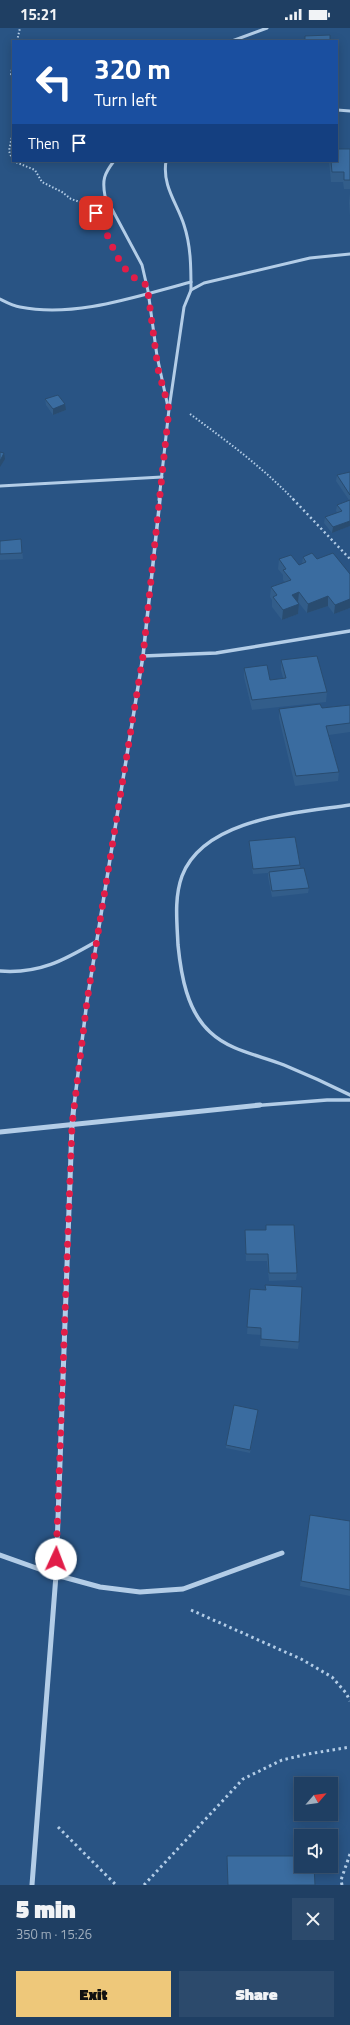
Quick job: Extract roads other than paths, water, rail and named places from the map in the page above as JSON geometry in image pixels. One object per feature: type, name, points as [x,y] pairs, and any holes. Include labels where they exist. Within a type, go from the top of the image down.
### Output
[{"type":"street","points":[[235,40],[267,28]]},
{"type":"street","points":[[338,110],[350,111]]},
{"type":"street","points":[[113,162],[103,175],[102,188],[108,206],[133,243],[140,259],[148,293],[158,369],[169,409]]},
{"type":"street","points":[[32,1885],[56,1575],[72,1125],[87,1001],[143,656],[170,400],[184,307],[191,290],[192,259],[184,226],[165,178],[164,169],[166,162]]},
{"type":"street","points":[[191,290],[216,279],[310,258],[350,254]]},
{"type":"street","points":[[0,299],[18,308],[55,310],[84,307],[191,282]]},
{"type":"street","points":[[0,486],[162,477]]},
{"type":"street","points":[[143,656],[223,652],[350,631]]},
{"type":"street","points":[[350,805],[271,818],[237,826],[208,842],[194,856],[182,873],[176,900],[176,933],[189,998],[197,1018],[210,1032],[244,1052],[272,1060],[305,1073],[350,1095]]},
{"type":"street","points":[[0,971],[29,971],[47,968],[97,941]]},
{"type":"street","points":[[0,1132],[284,1103],[350,1100]]},
{"type":"street","points":[[0,1555],[56,1575],[100,1587],[140,1592],[183,1589],[282,1553]]}]
